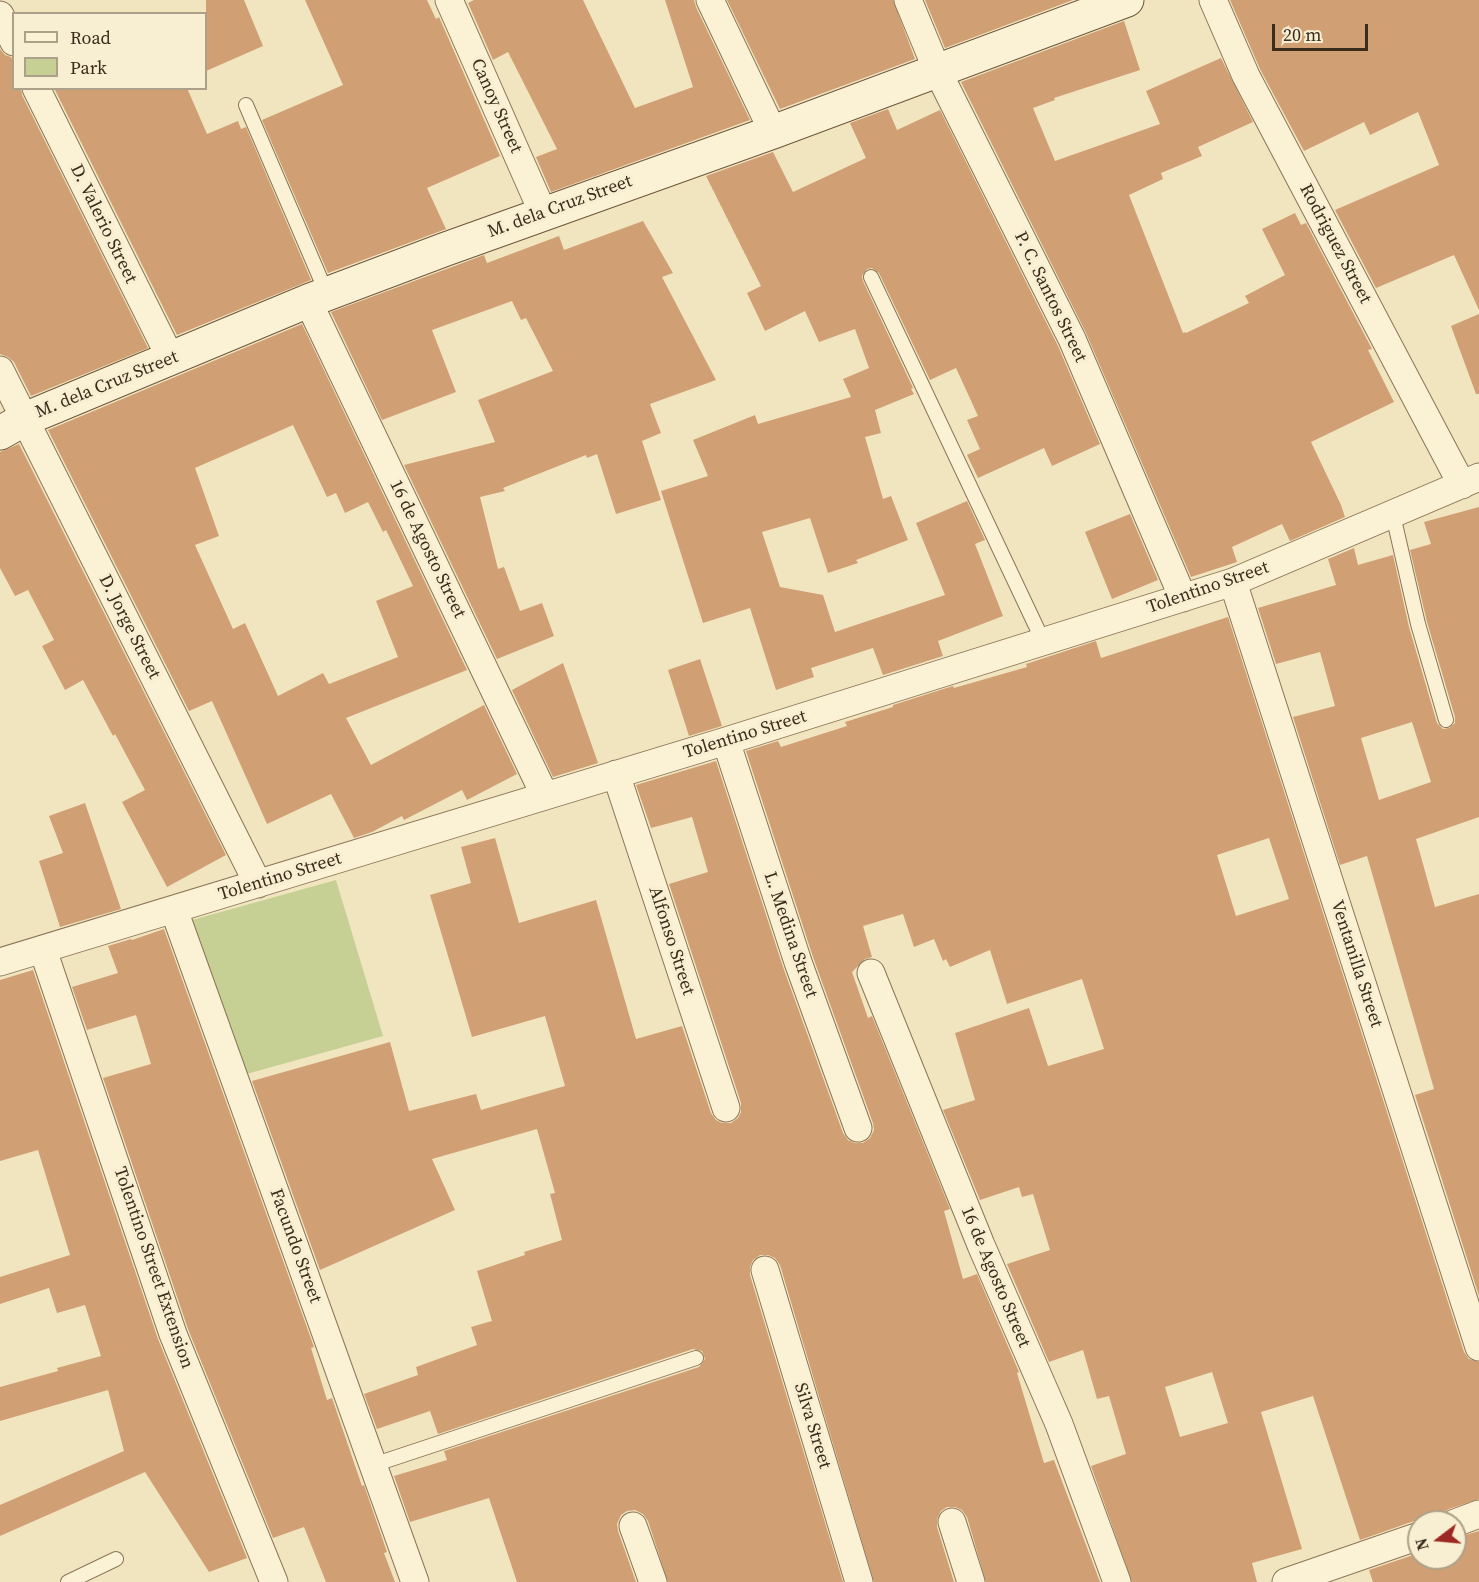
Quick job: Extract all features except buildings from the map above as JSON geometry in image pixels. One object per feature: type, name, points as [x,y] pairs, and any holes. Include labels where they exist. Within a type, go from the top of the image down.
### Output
[{"type":"street","name":"Canoy Street","points":[[449,0],[543,213]]},
{"type":"street","points":[[710,0],[773,132]]},
{"type":"street","name":"P. C. Santos Street","points":[[908,0],[937,70],[1072,339],[1183,598]]},
{"type":"street","name":"M. dela Cruz Street","points":[[12,426],[318,297],[543,213],[773,132],[1127,0]]},
{"type":"street","name":"Rodriguez Street","points":[[1213,0],[1246,76],[1471,481]]},
{"type":"street","points":[[0,15],[12,38]]},
{"type":"street","name":"D. Valerio Street","points":[[37,90],[171,359]]},
{"type":"street","name":"16 de Agosto Street","points":[[318,297],[545,796]]},
{"type":"street","name":"D. Jorge Street","points":[[0,370],[12,426],[258,884]]},
{"type":"street","name":"Tolentino Street","points":[[0,962],[726,741],[1233,582],[1471,481]]},
{"type":"street","name":"Ventanilla Street","points":[[1233,582],[1479,1347]]},
{"type":"street","name":"L. Medina Street","points":[[726,741],[790,939],[858,1128]]},
{"type":"street","name":"Alfonso Street","points":[[616,774],[726,1108]]},
{"type":"street","name":"Facundo Street","points":[[174,910],[415,1582]]},
{"type":"street","name":"Tolentino Street Extension","points":[[43,950],[174,1334],[274,1582]]},
{"type":"street","name":"16 de Agosto Street","points":[[871,973],[981,1245],[1059,1424],[1117,1582]]},
{"type":"street","name":"Silva Street","points":[[765,1270],[860,1582]]},
{"type":"street","points":[[952,1522],[971,1582]]},
{"type":"street","points":[[633,1526],[653,1582]]},
{"type":"street","points":[[1286,1582],[1329,1575],[1407,1541]]},
{"type":"lane","points":[[246,105],[318,297]]},
{"type":"lane","points":[[871,277],[1043,641]]},
{"type":"lane","points":[[1393,515],[1418,624],[1446,720]]},
{"type":"lane","points":[[374,1465],[696,1358]]},
{"type":"lane","points":[[68,1582],[116,1559]]},
{"type":"green space","points":[[336,880],[383,1036],[243,1075],[192,920]]}]
